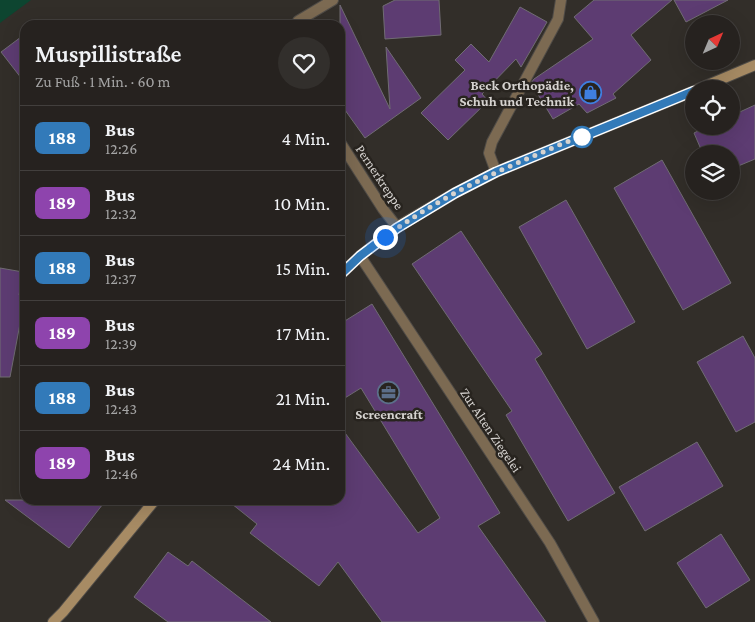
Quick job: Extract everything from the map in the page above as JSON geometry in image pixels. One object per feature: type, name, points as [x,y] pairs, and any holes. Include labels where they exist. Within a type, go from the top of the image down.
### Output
[{"type":"main road","points":[[719,80],[755,65]]},
{"type":"main road","points":[[345,270],[360,256],[397,228],[455,193],[496,172],[685,94]]},
{"type":"main road","points":[[53,622],[151,505]]},
{"type":"street","points":[[300,20],[333,0]]},
{"type":"street","points":[[496,172],[489,153],[492,142],[558,19],[561,0]]},
{"type":"street","name":"Pernerkreppe","points":[[345,150],[397,228]]},
{"type":"street","name":"Zur Alten Ziegelei","points":[[360,256],[550,543],[594,622]]},
{"type":"green space","points":[[0,0],[31,0],[0,23]]},
{"type":"building","points":[[395,0],[439,0],[441,35],[385,39],[383,6]]},
{"type":"building","points":[[594,0],[672,0],[631,35],[651,60],[613,94],[616,98],[587,113],[579,104],[553,119],[531,83],[534,79],[593,39],[574,17]]},
{"type":"building","points":[[674,0],[728,0],[699,15],[685,15],[685,20]]},
{"type":"building","points":[[340,5],[390,109],[386,47],[421,98],[365,138],[345,110],[345,20],[340,20]]},
{"type":"building","points":[[520,7],[547,22],[521,67],[516,59],[482,94],[488,101],[448,140],[421,113],[465,70],[455,60],[471,44],[489,62]]},
{"type":"building","points":[[20,38],[20,77],[1,52]]},
{"type":"building","points":[[755,105],[755,159],[740,165],[740,145],[699,145],[695,135],[740,135],[740,112]]},
{"type":"building","points":[[662,160],[731,283],[683,310],[614,188]]},
{"type":"building","points":[[566,200],[635,322],[587,349],[519,227]]},
{"type":"building","points":[[461,231],[542,354],[535,359],[615,493],[568,521],[506,415],[512,411],[412,264]]},
{"type":"building","points":[[0,268],[20,271],[20,324],[10,377],[0,377]]},
{"type":"building","points":[[372,304],[500,513],[478,526],[546,622],[382,622],[338,562],[319,586],[250,533],[257,524],[233,505],[345,505],[345,433],[418,533],[440,518],[361,388],[345,398],[345,321]]},
{"type":"building","points":[[743,336],[755,358],[755,422],[736,432],[697,362]]},
{"type":"building","points":[[697,442],[723,486],[645,531],[619,487]]},
{"type":"building","points":[[5,500],[20,500],[20,505],[102,505],[69,548]]},
{"type":"building","points":[[721,534],[750,580],[706,608],[677,563]]},
{"type":"building","points":[[168,552],[188,566],[192,561],[271,622],[168,622],[134,597]]},
{"type":"bus line","name":"188","points":[[345,270],[360,256],[397,228],[455,193],[528,158],[685,95]]},
{"type":"place","name":"Beck Orthopädie, Schuh und Technik","points":[[590,93]]},
{"type":"place","name":"Screencraft","points":[[389,392]]},
{"type":"route","points":[[385,237],[455,193],[496,172],[582,137]]}]
